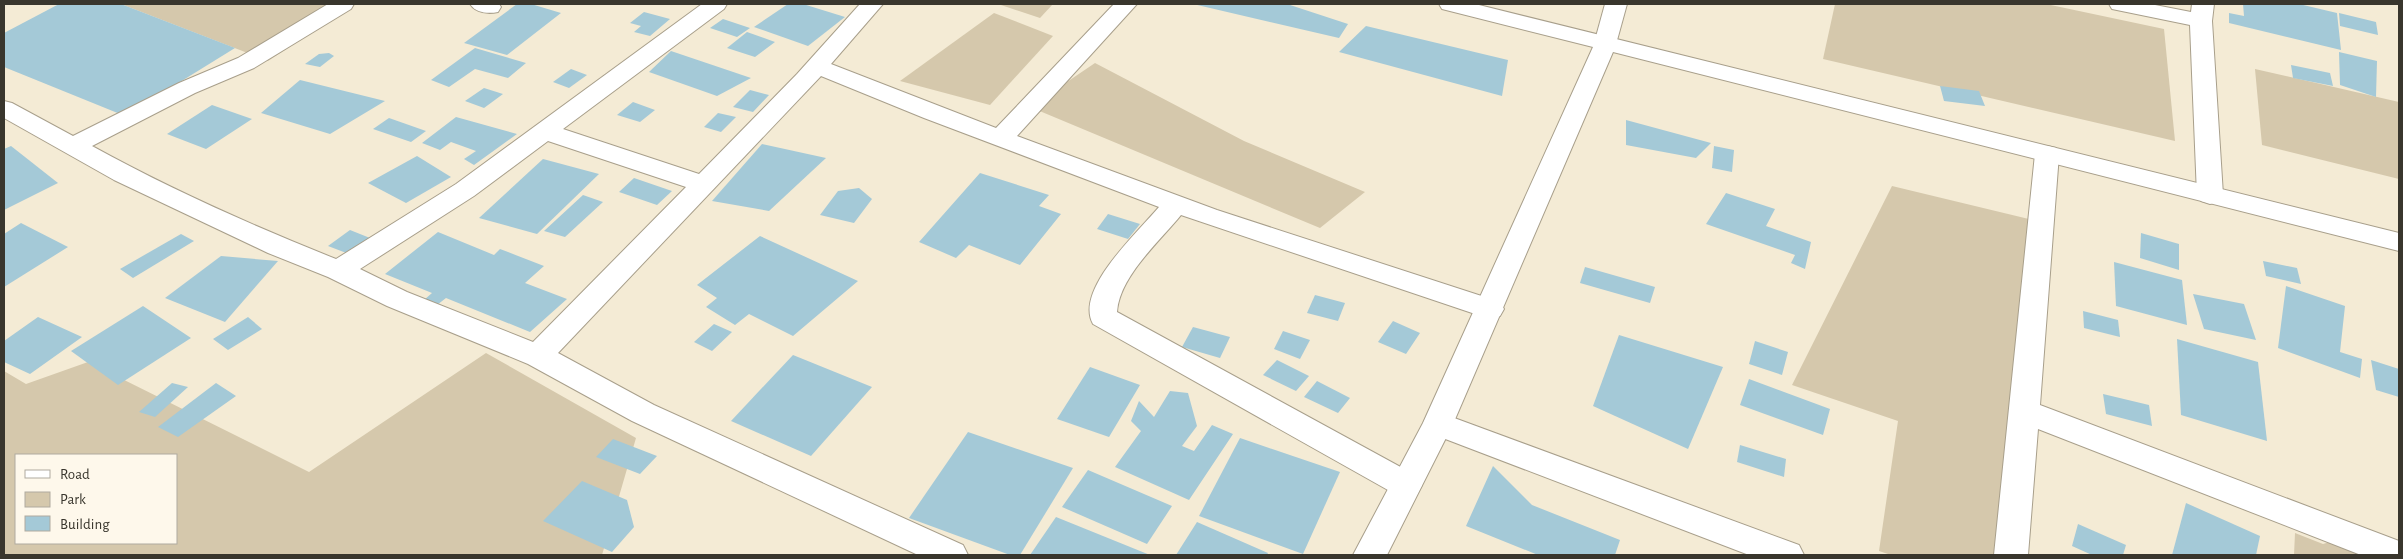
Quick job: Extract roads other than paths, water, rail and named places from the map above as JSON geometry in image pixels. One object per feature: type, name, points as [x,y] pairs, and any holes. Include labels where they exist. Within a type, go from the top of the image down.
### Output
[{"type":"street","points":[[73,146],[187,88],[246,64],[344,4]]},
{"type":"street","points":[[338,270],[465,190],[716,4]]},
{"type":"street","points":[[538,356],[816,66],[872,4]]},
{"type":"street","points":[[1001,138],[1126,4]]},
{"type":"street","points":[[1450,4],[2399,242]]},
{"type":"street","points":[[1370,555],[1438,424],[1490,309],[1605,44],[1616,4]]},
{"type":"street","points":[[2120,4],[2202,12],[2210,195]]},
{"type":"street","points":[[816,66],[1176,204],[1490,309]]},
{"type":"street","points":[[4,108],[123,174],[277,246],[338,270],[397,299],[538,356],[643,413],[951,555]]},
{"type":"street","points":[[544,132],[704,184]]},
{"type":"street","points":[[2011,555],[2047,154]]},
{"type":"street","points":[[1176,204],[1112,280],[1104,300],[1103,317],[1406,485]]},
{"type":"street","points":[[2024,411],[2398,555]]},
{"type":"street","points":[[1438,424],[1787,555]]}]
